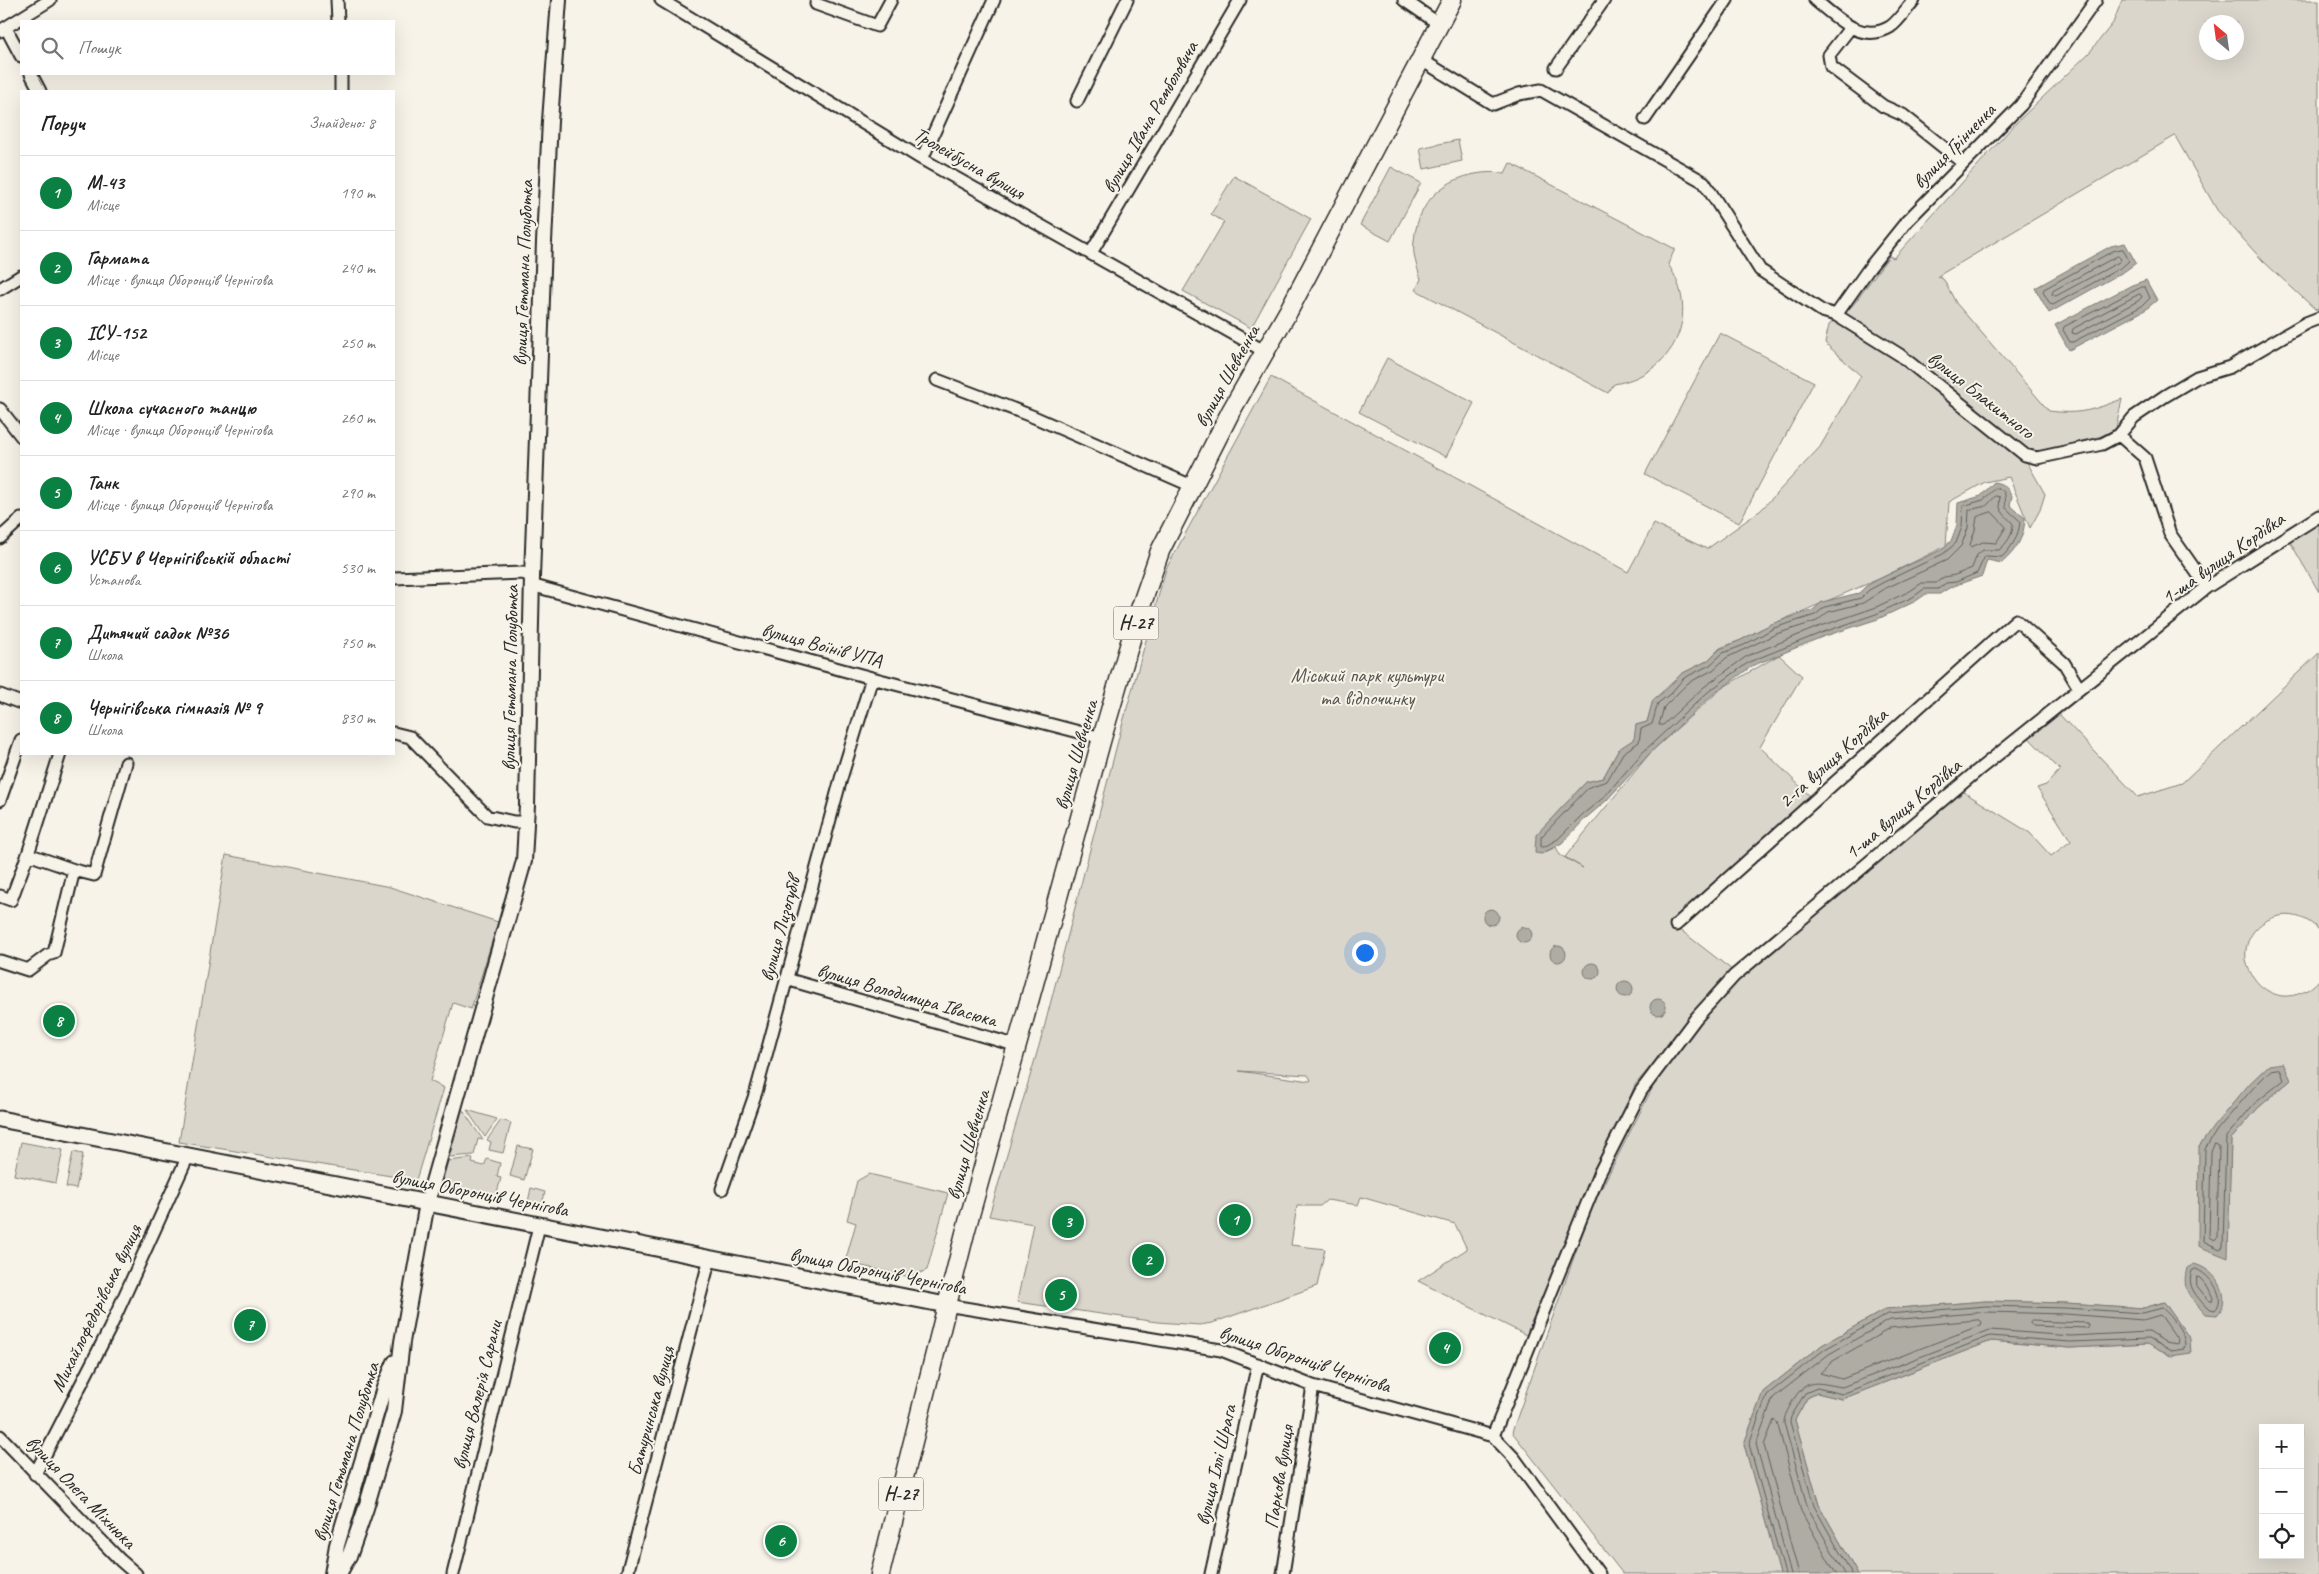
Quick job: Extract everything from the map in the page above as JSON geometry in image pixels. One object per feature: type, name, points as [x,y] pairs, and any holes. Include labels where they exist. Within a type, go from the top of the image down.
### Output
[{"type":"main road","name":"вулиця Шевченка","points":[[880,1574],[922,1413],[946,1305],[1102,738],[1139,612],[1160,551],[1192,486],[1264,351],[1289,310],[1452,0]]},
{"type":"main road","name":"вулиця Оборонців Чернігова","points":[[0,1119],[946,1305]]},
{"type":"street","points":[[20,55],[3,30],[50,0]]},
{"type":"street","points":[[337,0],[338,20]]},
{"type":"street","name":"вулиця Гетьмана Полуботка","points":[[340,1574],[350,1554],[366,1508],[394,1411],[402,1342],[427,1203],[524,861],[544,242],[559,0]]},
{"type":"street","name":"Тролейбусна вулиця","points":[[661,0],[675,4],[922,159],[1264,351]]},
{"type":"street","points":[[816,4],[877,26],[891,0]]},
{"type":"street","points":[[922,159],[994,0]]},
{"type":"street","points":[[1077,101],[1127,0]]},
{"type":"street","name":"вулиця Івана Ремболовича","points":[[1091,254],[1240,0]]},
{"type":"street","points":[[1404,0],[1439,24]]},
{"type":"street","points":[[1556,68],[1604,0]]},
{"type":"street","points":[[1645,119],[1727,0]]},
{"type":"street","points":[[1815,0],[1850,28],[1869,33],[1891,26],[1914,0]]},
{"type":"street","name":"вулиця Грінченка","points":[[1836,315],[1870,267],[1907,221],[2021,105],[2096,0]]},
{"type":"street","points":[[1850,28],[1829,55],[1831,67],[1883,106],[1903,115],[1963,163]]},
{"type":"street","name":"вулиця Блакитного","points":[[1420,59],[1493,104],[1519,94],[1541,90],[1704,182],[1760,270],[1822,311],[1836,315],[1900,355],[2025,455],[2037,458],[2102,444],[2119,435],[2134,417],[2197,377],[2230,367],[2306,323],[2319,318]]},
{"type":"street","points":[[31,75],[39,90]]},
{"type":"street","points":[[340,75],[342,90]]},
{"type":"street","points":[[0,288],[20,277]]},
{"type":"street","points":[[937,380],[1034,417],[1192,486]]},
{"type":"street","points":[[0,409],[20,435]]},
{"type":"street","points":[[2119,435],[2145,458],[2170,534],[2207,587]]},
{"type":"street","name":"1-ша вулиця Кордівка","points":[[1493,1436],[1587,1202],[1641,1091],[1696,1018],[1734,976],[1977,771],[2079,688],[2207,587],[2319,516]]},
{"type":"street","points":[[0,538],[20,520]]},
{"type":"street","name":"вулиця Воїнів УПА","points":[[395,578],[523,572],[538,587],[872,678],[1102,738]]},
{"type":"street","name":"2-га вулиця Кордівка","points":[[1676,925],[2016,620],[2064,663],[2079,688]]},
{"type":"street","name":"вулиця Лизогубів","points":[[722,1189],[756,1092],[842,775],[872,678]]},
{"type":"street","points":[[0,694],[20,703]]},
{"type":"street","points":[[395,733],[410,737],[487,816],[514,822],[526,822]]},
{"type":"street","points":[[0,800],[20,743]]},
{"type":"street","points":[[0,896],[11,900],[60,755]]},
{"type":"street","points":[[28,854],[94,875],[126,763]]},
{"type":"street","points":[[0,961],[28,970],[48,955],[54,953],[74,870]]},
{"type":"street","name":"вулиця Володимира Івасюка","points":[[786,979],[1018,1046]]},
{"type":"street","name":"Михайлофедорівська вулиця","points":[[35,1474],[109,1330],[188,1156]]},
{"type":"street","name":"вулиця Валерія Сарани","points":[[454,1574],[539,1226]]},
{"type":"street","name":"Батуринська вулиця","points":[[628,1574],[710,1258]]},
{"type":"street","name":"вулиця Оборонців Чернігова","points":[[946,1305],[1221,1350],[1313,1386],[1493,1436]]},
{"type":"street","name":"вулиця Гетьмана Полуботка","points":[[332,1574],[337,1545],[384,1388],[402,1342]]},
{"type":"street","name":"вулиця Іллі Шрага","points":[[1211,1574],[1258,1364]]},
{"type":"street","name":"Паркова вулиця","points":[[1283,1574],[1313,1386]]},
{"type":"street","name":"вулиця Олега Міхнюка","points":[[0,1436],[35,1474],[136,1574]]},
{"type":"street","points":[[1493,1436],[1514,1458],[1599,1574]]},
{"type":"green space","name":"Міський парк культури та відпочинку","points":[[2122,0],[2319,0],[2319,309],[2316,310],[2263,261],[2217,210],[2175,136],[1938,276],[1944,280],[1956,303],[2049,411],[2086,411],[2122,399],[2115,433],[2023,455],[2045,494],[2040,510],[2030,528],[2009,477],[1985,482],[1949,502],[1946,546],[1881,578],[1720,648],[1707,661],[1683,673],[1653,700],[1647,722],[1636,725],[1635,739],[1619,749],[1603,778],[1586,782],[1536,835],[1541,854],[1556,847],[1560,855],[1583,868],[1565,857],[1651,752],[1722,688],[1779,655],[1802,676],[1760,747],[1814,800],[1674,925],[1732,970],[1635,1085],[1576,1229],[1528,1336],[1418,1281],[1467,1249],[1455,1224],[1361,1197],[1358,1205],[1327,1200],[1320,1206],[1297,1206],[1291,1245],[1325,1249],[1317,1286],[1212,1323],[1200,1325],[1157,1322],[1017,1302],[1033,1224],[989,1216],[1043,1032],[1120,733],[1166,569],[1271,377],[1628,572],[1654,524],[1707,549],[1761,510],[1820,447],[1861,376],[1825,343],[1829,325],[1853,305],[1889,256],[1894,258],[2015,124],[2089,53],[2113,23]],"holes":[[[1239,1071],[1308,1075],[1310,1081]]]},
{"type":"green space","points":[[1458,140],[1462,161],[1424,169],[1420,148]]},
{"type":"green space","points":[[1510,163],[1675,249],[1668,264],[1678,283],[1682,303],[1682,322],[1676,339],[1666,355],[1653,368],[1635,378],[1614,384],[1608,393],[1416,290],[1421,279],[1414,256],[1414,241],[1417,224],[1423,209],[1432,197],[1457,179],[1488,172],[1505,173]]},
{"type":"green space","points":[[1391,167],[1421,183],[1390,241],[1360,225]]},
{"type":"green space","points":[[1234,176],[1311,219],[1251,328],[1183,291],[1224,222],[1211,214]]},
{"type":"green space","points":[[1720,333],[1814,382],[1739,523],[1645,474]]},
{"type":"green space","points":[[1387,358],[1474,403],[1446,457],[1359,412]]},
{"type":"green space","points":[[2319,523],[2319,592],[2289,540]]},
{"type":"green space","points":[[2319,653],[2319,930],[2304,919],[2289,915],[2274,917],[2261,924],[2252,935],[2246,948],[2247,963],[2254,978],[2262,987],[2273,994],[2287,996],[2297,994],[2307,990],[2319,980],[2319,1574],[1858,1574],[1819,1505],[1795,1420],[1807,1398],[1817,1393],[1842,1399],[1991,1341],[2070,1348],[2149,1344],[2159,1351],[2190,1339],[2164,1302],[2144,1308],[2066,1303],[1986,1301],[1886,1309],[1822,1345],[1763,1392],[1744,1444],[1780,1574],[1623,1574],[1512,1432],[1591,1209],[1663,1067],[1719,999],[1767,953],[1962,791],[2030,833],[2051,856],[2071,841],[2037,788],[2046,785],[2060,770],[2029,738],[2034,729],[2058,713],[2138,797],[2182,783]],"holes":[[[2269,1065],[2291,1080],[2258,1108],[2231,1139],[2227,1258],[2199,1147],[2232,1104]]]},
{"type":"green space","points":[[226,855],[390,887],[498,922],[471,1009],[453,1003],[430,1081],[444,1088],[416,1180],[179,1142]]},
{"type":"green space","points":[[462,1109],[483,1140],[478,1139],[474,1155],[449,1157]]},
{"type":"green space","points":[[467,1110],[497,1119],[485,1137]]},
{"type":"green space","points":[[501,1120],[511,1123],[503,1153],[489,1150],[491,1142],[487,1140]]},
{"type":"green space","points":[[21,1142],[63,1150],[56,1183],[14,1175]]},
{"type":"green space","points":[[518,1146],[533,1149],[524,1180],[510,1176]]},
{"type":"green space","points":[[73,1152],[83,1154],[76,1189],[66,1187]]},
{"type":"green space","points":[[473,1158],[472,1163],[484,1166],[487,1159],[500,1163],[497,1177],[501,1178],[496,1196],[441,1186],[448,1161]]},
{"type":"green space","points":[[869,1174],[948,1193],[927,1270],[910,1277],[845,1262],[856,1223],[847,1220],[857,1181]]},
{"type":"green space","points":[[531,1188],[545,1192],[542,1205],[528,1202]]},
{"type":"green space","points":[[390,1380],[391,1412],[348,1549],[344,1551],[341,1550]]},
{"type":"water","points":[[2125,243],[2136,263],[2049,313],[2035,288],[2111,246]]},
{"type":"water","points":[[2146,280],[2157,300],[2145,310],[2069,350],[2055,325],[2132,285]]},
{"type":"water","points":[[1994,482],[2007,488],[2012,496],[2010,505],[2025,518],[2019,543],[2002,563],[1987,560],[1982,576],[1954,586],[1940,594],[1926,594],[1916,601],[1878,619],[1822,637],[1752,666],[1711,696],[1651,752],[1606,801],[1586,818],[1562,843],[1541,854],[1535,853],[1536,835],[1586,782],[1603,778],[1619,749],[1634,739],[1636,725],[1647,722],[1653,700],[1666,690],[1681,674],[1707,661],[1720,649],[1771,624],[1813,610],[1822,602],[1859,593],[1866,586],[1881,578],[1941,550],[1951,541],[1957,525],[1958,503],[1981,496]]},
{"type":"water","points":[[1491,909],[1497,911],[1499,917],[1497,923],[1491,925],[1485,923],[1483,917],[1485,911]]},
{"type":"water","points":[[1524,927],[1530,929],[1532,935],[1530,941],[1524,943],[1518,941],[1516,935],[1518,929]]},
{"type":"water","points":[[1558,946],[1564,948],[1566,954],[1564,960],[1558,962],[1552,960],[1550,954],[1552,948]]},
{"type":"water","points":[[1592,963],[1598,965],[1600,971],[1598,977],[1592,979],[1586,977],[1584,971],[1586,965]]},
{"type":"water","points":[[1625,981],[1631,983],[1633,989],[1631,995],[1625,997],[1619,995],[1617,989],[1619,983]]},
{"type":"water","points":[[1658,999],[1664,1001],[1666,1007],[1664,1013],[1658,1015],[1652,1013],[1650,1007],[1652,1001]]},
{"type":"water","points":[[2283,1063],[2291,1080],[2258,1108],[2231,1139],[2228,1258],[2198,1246],[2199,1147],[2213,1127],[2250,1083],[2269,1065]]},
{"type":"water","points":[[2194,1264],[2209,1272],[2220,1285],[2224,1301],[2217,1315],[2205,1314],[2188,1293],[2185,1276],[2187,1268]]},
{"type":"water","points":[[1986,1301],[2066,1303],[2144,1308],[2164,1302],[2190,1339],[2191,1353],[2171,1356],[2148,1344],[2070,1348],[1991,1341],[1842,1399],[1817,1393],[1807,1398],[1795,1420],[1819,1505],[1858,1574],[1780,1574],[1744,1444],[1763,1392],[1822,1345],[1886,1309]]},
{"type":"place","name":"Чернігівська гімназія № 9","points":[[59,1021]]},
{"type":"place","name":"М-43","points":[[1235,1220]]},
{"type":"place","name":"ІСУ-152","points":[[1068,1222]]},
{"type":"place","name":"Гармата","points":[[1148,1260]]},
{"type":"place","name":"Танк","points":[[1061,1295]]},
{"type":"place","name":"Дитячий садок №36","points":[[250,1325]]},
{"type":"place","name":"Школа сучасного танцю","points":[[1445,1348]]},
{"type":"place","name":"УСБУ в Чернігівській області","points":[[781,1541]]}]
